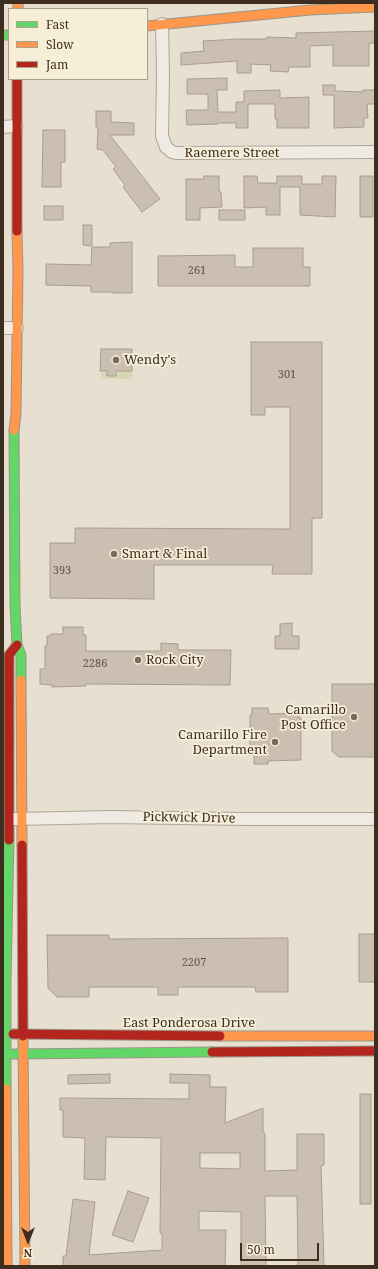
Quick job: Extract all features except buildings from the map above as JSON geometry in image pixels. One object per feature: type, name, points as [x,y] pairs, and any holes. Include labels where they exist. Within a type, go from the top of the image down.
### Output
[{"type":"main road","points":[[148,26],[303,11],[375,7]]},
{"type":"main road","points":[[17,80],[16,126],[18,270],[14,605],[16,645],[21,655],[23,1054],[26,1266]]},
{"type":"main road","points":[[7,1266],[4,1054],[6,819],[9,655],[16,645]]},
{"type":"main road","name":"East Ponderosa Drive","points":[[5,1034],[120,1036],[375,1036]]},
{"type":"main road","points":[[4,1054],[375,1051]]},
{"type":"street","name":"Raemere Street","points":[[162,24],[162,136],[166,147],[172,152],[375,152]]},
{"type":"street","points":[[3,127],[16,126]]},
{"type":"street","points":[[3,328],[17,328]]},
{"type":"street","name":"Pickwick Drive","points":[[6,819],[23,820],[112,817],[375,819]]},
{"type":"green space","points":[[116,371],[132,371],[132,379],[101,379],[101,373],[107,373],[107,376],[116,376]]},
{"type":"traffic: fast","points":[[3,35],[8,35]]},
{"type":"traffic: fast","points":[[14,430],[15,605],[17,645],[21,655],[21,680]]},
{"type":"traffic: fast","points":[[6,1089],[6,980],[9,840]]},
{"type":"traffic: fast","points":[[13,1054],[212,1052]]},
{"type":"traffic: slow","points":[[18,3],[18,8]]},
{"type":"traffic: slow","points":[[148,26],[310,10],[375,7]]},
{"type":"traffic: slow","points":[[14,430],[16,413],[18,270],[17,231]]},
{"type":"traffic: slow","points":[[21,680],[22,845]]},
{"type":"traffic: slow","points":[[23,1036],[25,1266]]},
{"type":"traffic: slow","points":[[220,1036],[375,1036]]},
{"type":"traffic: slow","points":[[6,1089],[7,1266]]},
{"type":"traffic: jam","points":[[17,80],[17,231]]},
{"type":"traffic: jam","points":[[9,840],[9,655],[17,645]]},
{"type":"traffic: jam","points":[[22,845],[23,1036]]},
{"type":"traffic: jam","points":[[13,1034],[220,1036]]},
{"type":"traffic: jam","points":[[212,1052],[375,1051]]},
{"type":"place","name":"Wendy's","points":[[116,360]]},
{"type":"place","name":"Smart & Final","points":[[114,554]]},
{"type":"place","name":"Rock City","points":[[138,660]]},
{"type":"place","name":"Camarillo Post Office","points":[[354,717]]},
{"type":"place","name":"Camarillo Fire Department","points":[[275,742]]}]
